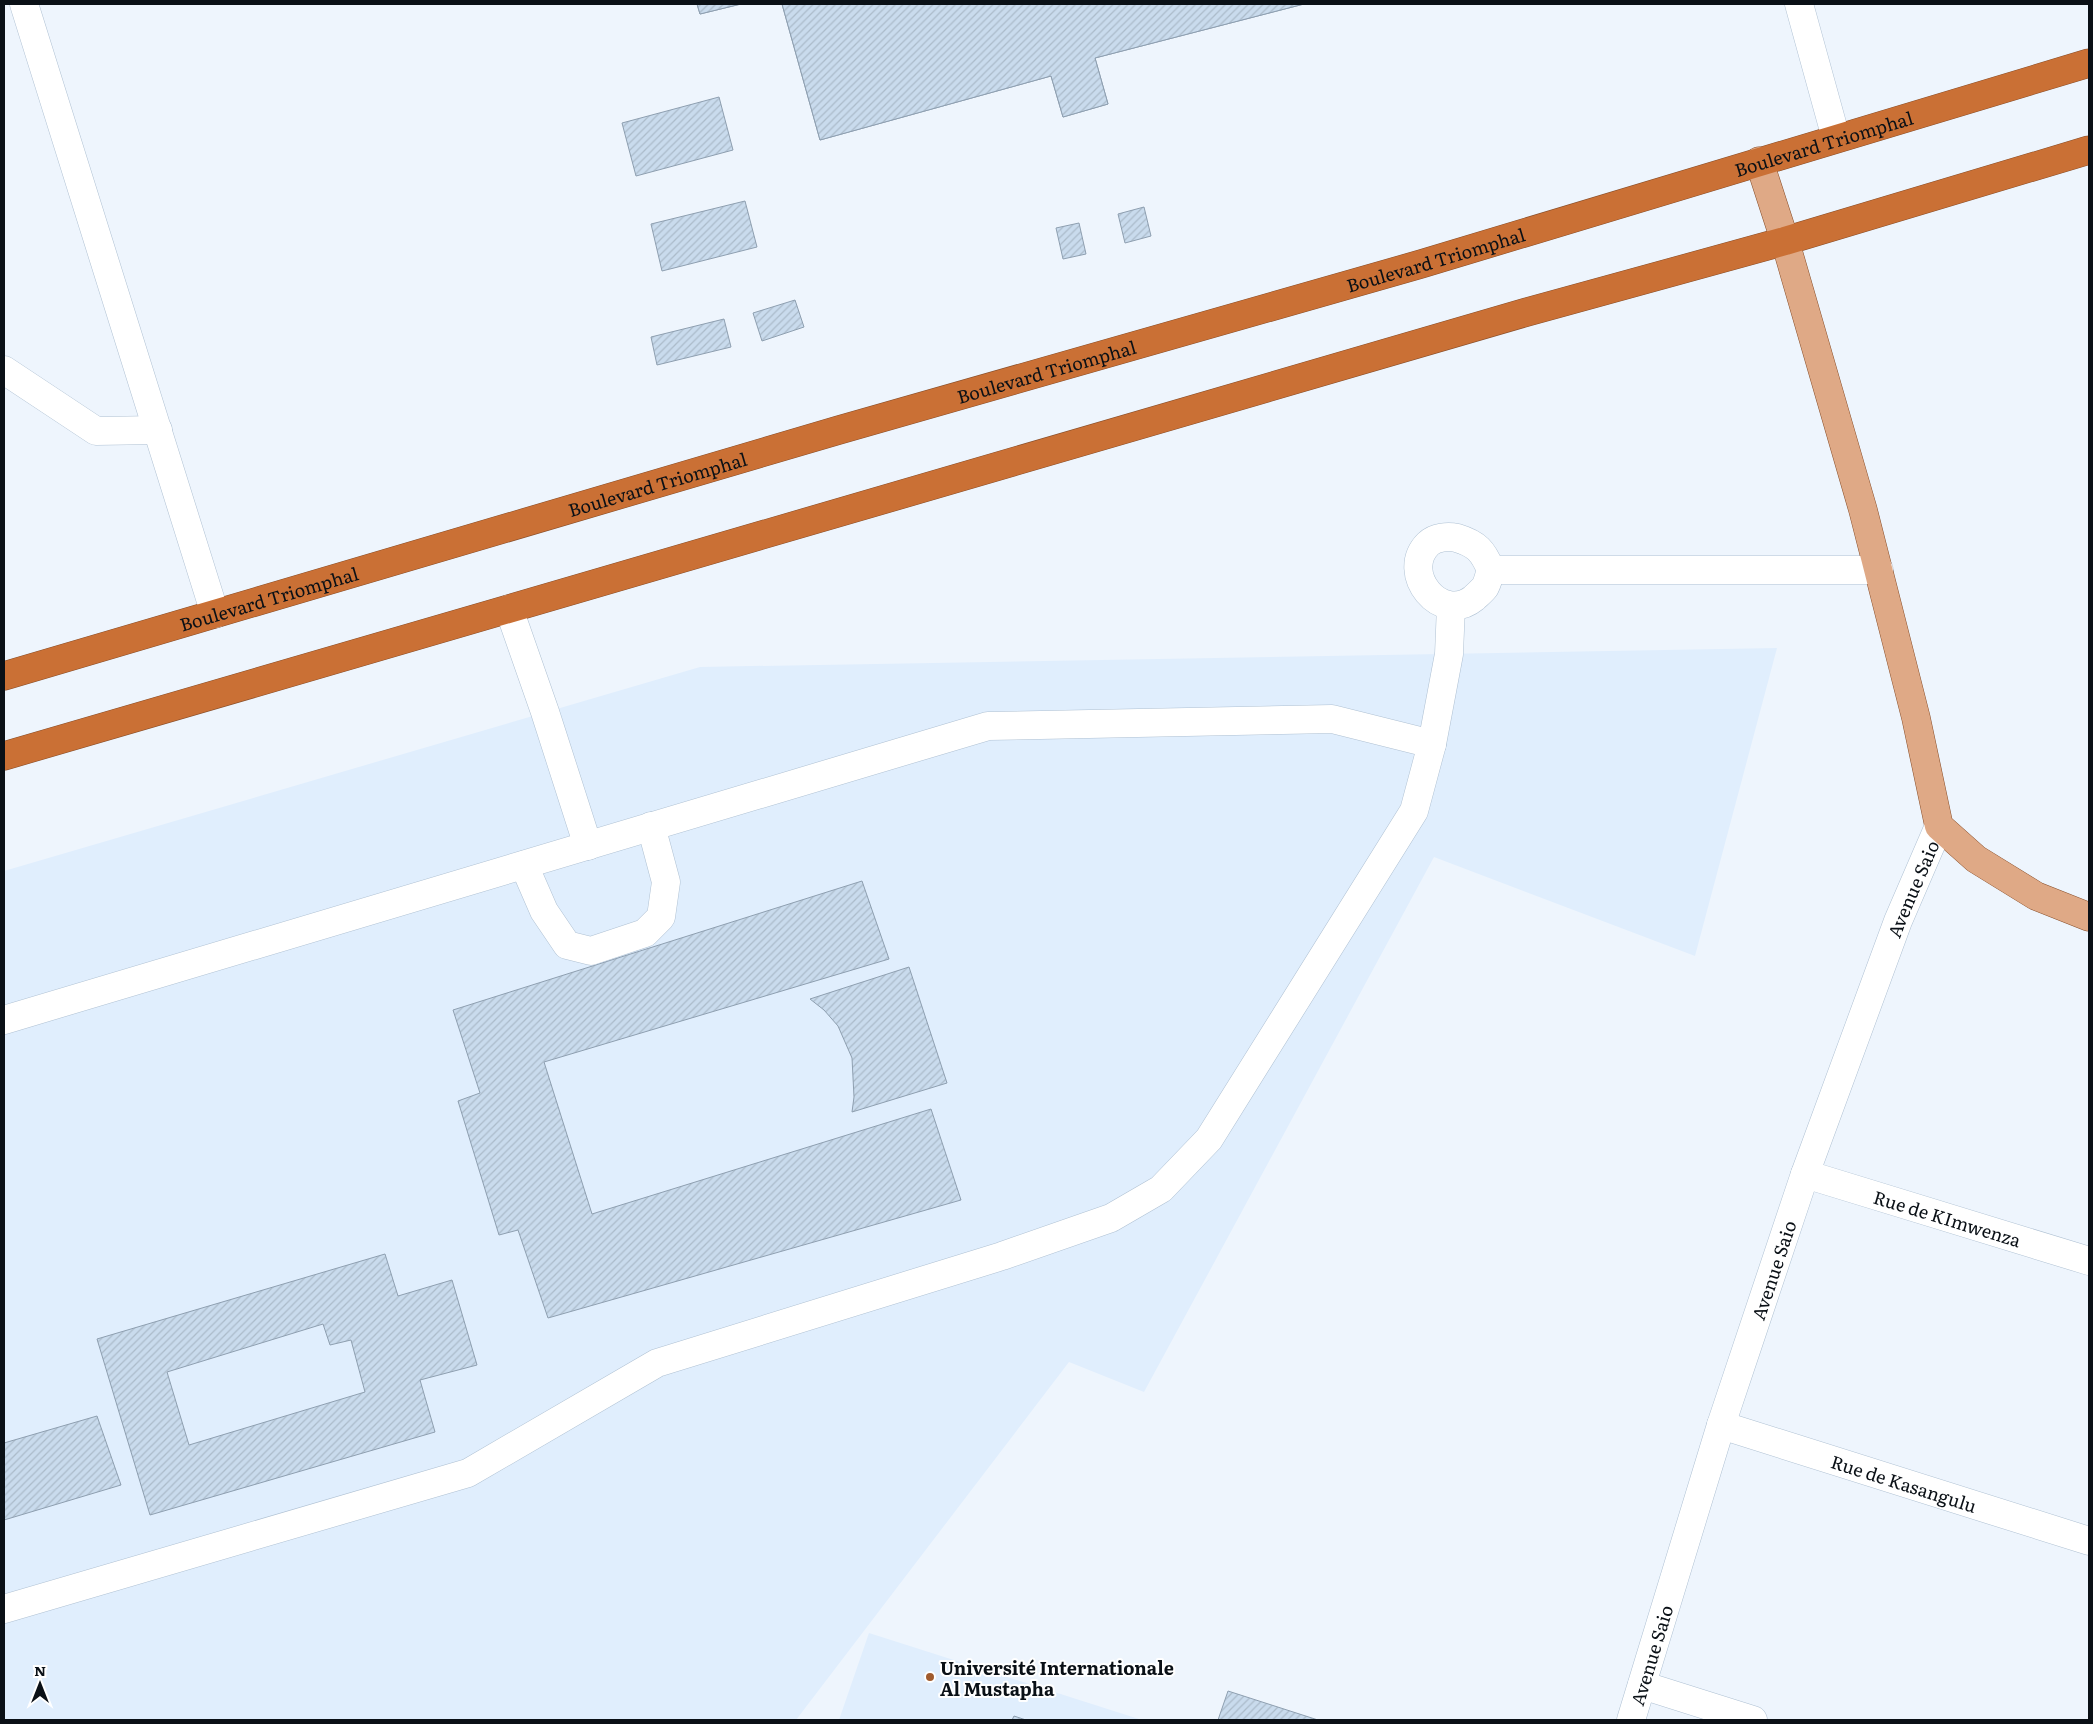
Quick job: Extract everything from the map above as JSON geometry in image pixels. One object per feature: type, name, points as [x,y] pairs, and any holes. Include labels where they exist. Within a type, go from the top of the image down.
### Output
[{"type":"highway","name":"Boulevard Triomphal","points":[[4,676],[848,427],[1421,264],[2089,63]]},
{"type":"highway","points":[[4,756],[1517,315],[1785,241],[2089,150]]},
{"type":"main road","points":[[1759,161],[1785,241],[1863,510],[1916,718],[1939,826],[1976,859],[2036,896],[2089,917]]},
{"type":"street","points":[[24,4],[215,614]]},
{"type":"street","points":[[1799,4],[1836,138]]},
{"type":"street","points":[[4,370],[96,431],[158,430]]},
{"type":"street","points":[[1452,537],[1471,542],[1485,555],[1492,570],[1484,589],[1459,604],[1436,600],[1423,588],[1418,571],[1421,551],[1432,540],[1452,537]]},
{"type":"street","points":[[1492,570],[1879,570]]},
{"type":"street","points":[[4,1609],[468,1473],[658,1363],[1002,1256],[1111,1218],[1161,1190],[1209,1140],[1414,811],[1432,744],[1459,604]]},
{"type":"street","points":[[509,609],[545,712],[588,846]]},
{"type":"street","points":[[4,1020],[988,726],[1332,719],[1432,744]]},
{"type":"street","points":[[524,864],[544,911],[567,945],[591,951],[645,933],[661,917],[666,882],[651,826]]},
{"type":"street","name":"Avenue Saio","points":[[1631,1720],[1720,1425],[1805,1174],[1898,921],[1939,826]]},
{"type":"street","name":"Rue de KImwenza","points":[[1805,1174],[2089,1261]]},
{"type":"street","name":"Rue de Kasangulu","points":[[1720,1425],[2089,1542]]},
{"type":"street","points":[[1642,1685],[1753,1720]]},
{"type":"shaded area","points":[[1777,648],[1695,956],[1434,857],[1144,1392],[1069,1362],[796,1720],[4,1720],[4,871],[700,667]]},
{"type":"shaded area","name":"Université Internationale Al Mustapha","points":[[869,1633],[1142,1720],[839,1720]]},
{"type":"building","points":[[697,4],[741,4],[700,14]]},
{"type":"building","points":[[697,4],[741,4],[700,14]]},
{"type":"building","points":[[782,4],[817,4],[841,100],[1042,45],[1030,4],[1080,4],[1088,33],[1190,4],[1304,4],[1095,58],[1108,104],[1063,117],[1051,76],[820,140]]},
{"type":"building","points":[[782,4],[1304,4],[1095,58],[1108,104],[1063,117],[1051,76],[820,140]]},
{"type":"building","points":[[719,97],[733,150],[636,176],[622,123]]},
{"type":"building","points":[[745,201],[757,247],[662,271],[651,224]]},
{"type":"building","points":[[1144,207],[1151,236],[1125,243],[1118,214]]},
{"type":"building","points":[[1079,223],[1086,254],[1063,259],[1056,228]]},
{"type":"building","points":[[795,300],[804,327],[762,341],[753,313]]},
{"type":"building","points":[[724,319],[731,347],[657,365],[651,337]]},
{"type":"building","points":[[862,881],[889,959],[544,1062],[592,1214],[931,1109],[961,1200],[548,1318],[518,1230],[499,1235],[458,1101],[480,1093],[453,1010]]},
{"type":"building","points":[[909,967],[947,1083],[852,1112],[854,1097],[852,1058],[838,1026],[824,1010],[810,999]]},
{"type":"building","points":[[385,1254],[398,1296],[452,1280],[477,1365],[420,1380],[435,1432],[150,1515],[97,1339]],"holes":[[[323,1324],[330,1345],[351,1340],[365,1392],[189,1445],[167,1372]]]},
{"type":"building","points":[[97,1416],[121,1485],[4,1520],[4,1443]]},
{"type":"building","points":[[1228,1691],[1318,1720],[1218,1720]]},
{"type":"building","points":[[1014,1716],[1026,1720],[1012,1720]]},
{"type":"place","name":"Université Internationale Al Mustapha","points":[[930,1677]]}]
